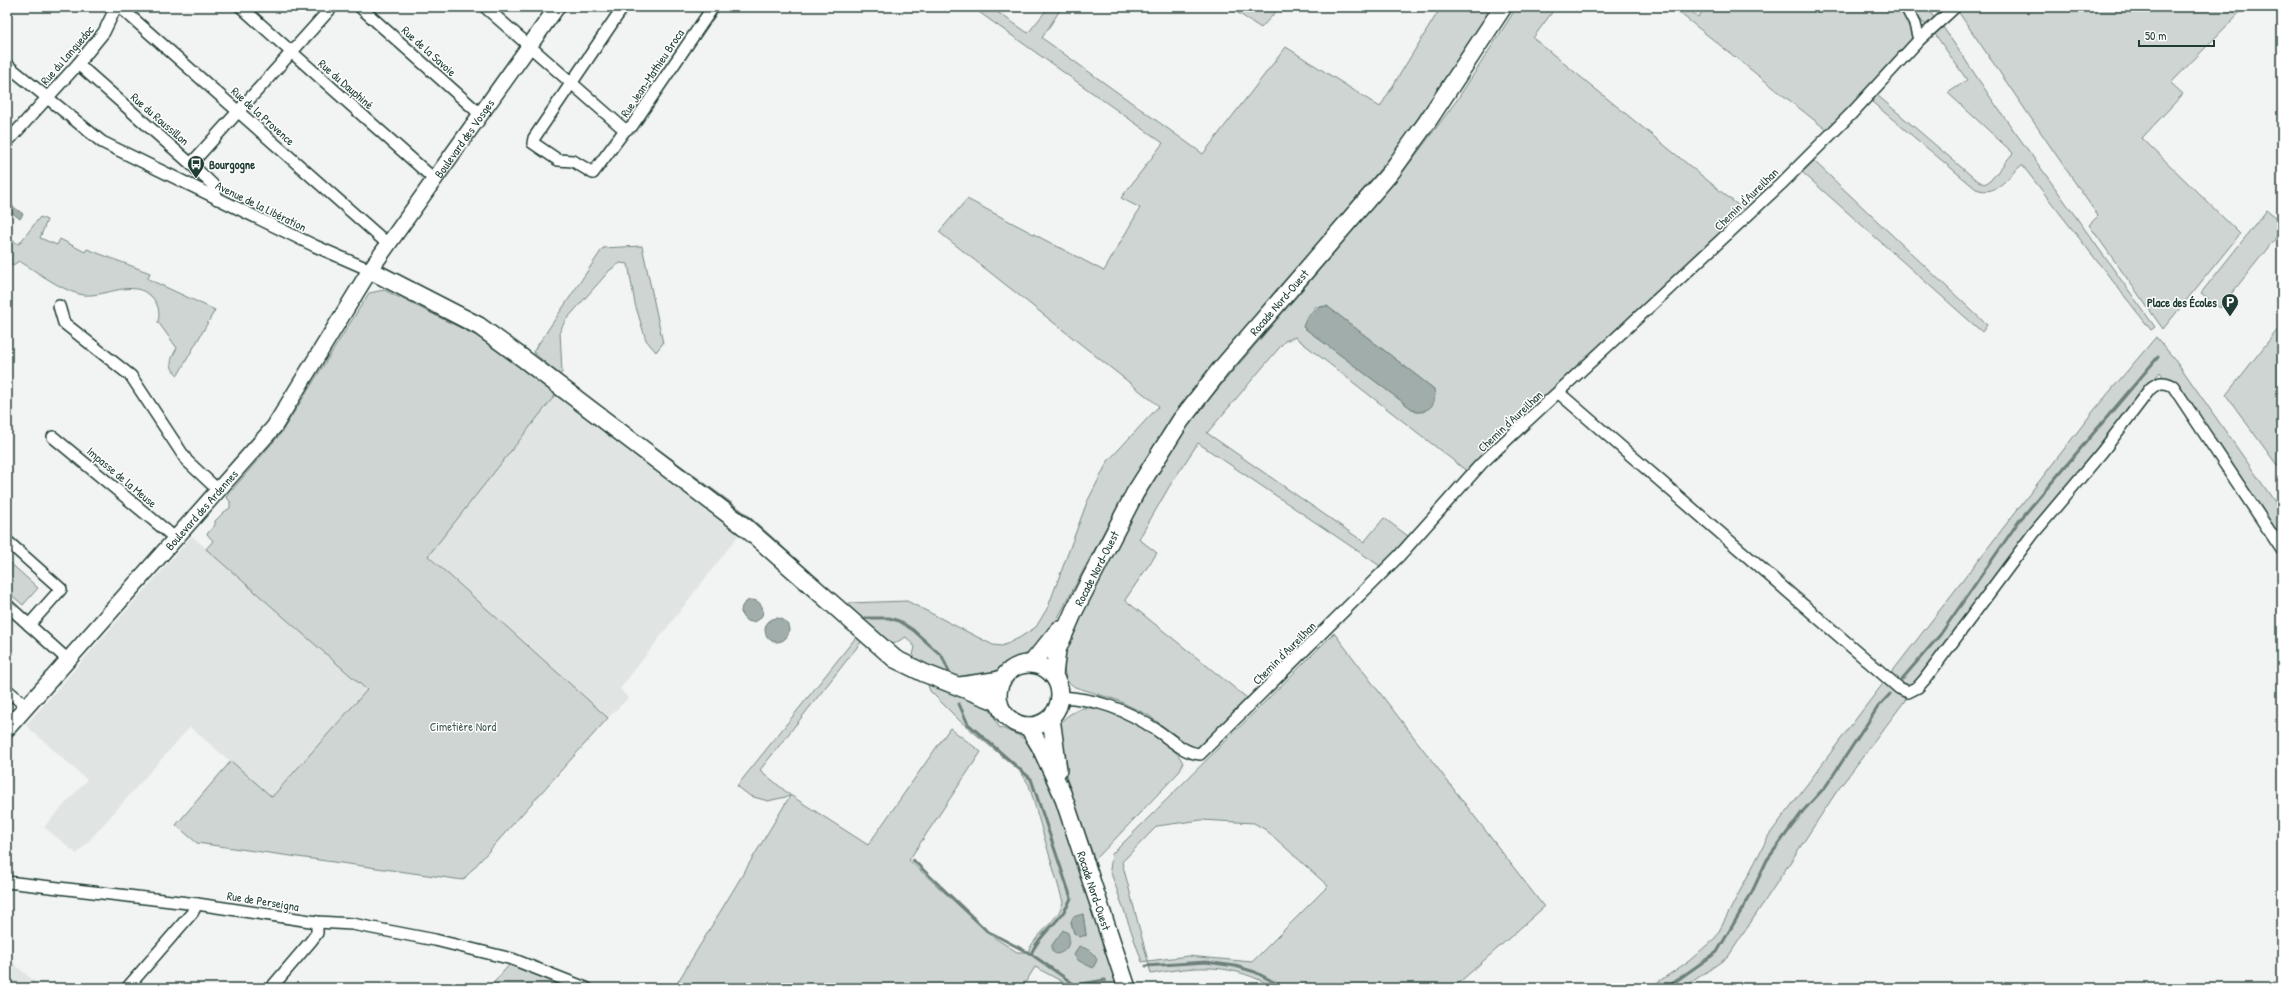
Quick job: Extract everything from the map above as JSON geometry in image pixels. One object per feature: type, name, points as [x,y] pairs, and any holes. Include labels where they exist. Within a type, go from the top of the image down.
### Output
[{"type":"main road","name":"Boulevard des Vosges","points":[[370,270],[557,7]]},
{"type":"main road","name":"Rocade Nord-Ouest","points":[[1054,675],[1057,650],[1074,611],[1135,493],[1180,420],[1220,370],[1390,172],[1428,122],[1503,7]]},
{"type":"main road","name":"Boulevard des Ardennes","points":[[7,730],[274,426],[370,270]]},
{"type":"main road","points":[[370,270],[479,326],[745,527],[895,660],[924,674],[998,702]]},
{"type":"main road","name":"Rocade Nord-Ouest","points":[[1032,663],[1074,611]]},
{"type":"main road","points":[[1032,663],[1042,666],[1054,675],[1060,687],[1061,697],[1056,712],[1051,718],[1037,726],[1018,724],[1009,719],[1002,711],[998,702],[999,687],[1002,680],[1014,667],[1032,663]]},
{"type":"main road","points":[[959,686],[1002,680]]},
{"type":"main road","name":"Rocade Nord-Ouest","points":[[1051,718],[1053,746],[1062,793]]},
{"type":"main road","name":"Rocade Nord-Ouest","points":[[1028,726],[1040,746],[1062,793],[1127,988]]},
{"type":"street","name":"Rue du Languedoc","points":[[7,142],[46,97],[78,64],[104,32],[116,7]]},
{"type":"street","name":"Rue de la Provence","points":[[120,7],[389,245]]},
{"type":"street","name":"Rue du Dauphiné","points":[[241,7],[290,53],[434,179]]},
{"type":"street","points":[[191,164],[332,7]]},
{"type":"street","name":"Rue de la Savoie","points":[[360,7],[480,114]]},
{"type":"street","points":[[485,7],[625,130]]},
{"type":"street","points":[[571,83],[623,7]]},
{"type":"street","name":"Rue Jean-Mathieu Broca","points":[[571,83],[534,138],[533,143],[558,160],[573,161],[593,173],[625,130],[632,126],[713,7]]},
{"type":"street","points":[[1906,7],[1915,24],[1919,40]]},
{"type":"street","name":"Chemin d'Aureilhan","points":[[1061,697],[1082,698],[1110,704],[1154,728],[1183,749],[1200,754],[1400,556],[1481,464],[1559,393],[1781,184],[1852,112],[1919,40],[1955,7]]},
{"type":"street","name":"Rue du Roussillon","points":[[78,64],[213,185],[217,199]]},
{"type":"street","name":"Avenue de la Libération","points":[[7,65],[102,142],[314,246],[370,270]]},
{"type":"street","points":[[59,306],[64,323],[131,376],[187,461],[218,490]]},
{"type":"street","points":[[1559,393],[1823,623],[1899,688],[1908,692],[1918,687],[1925,679],[2033,534],[2102,452],[2150,389],[2159,383],[2166,383],[2173,386],[2282,550]]},
{"type":"street","name":"Impasse de la Meuse","points":[[53,437],[175,538]]},
{"type":"street","points":[[7,541],[61,589],[30,625]]},
{"type":"street","points":[[7,605],[68,660]]},
{"type":"street","points":[[7,690],[26,707]]},
{"type":"street","name":"Rue de Perseigna","points":[[7,882],[197,904],[317,922],[352,924],[435,940],[512,959],[586,988]]},
{"type":"street","points":[[127,988],[197,904]]},
{"type":"street","points":[[271,988],[317,933],[317,922]]},
{"type":"shaded area","points":[[11,205],[23,214],[20,219],[7,209]]},
{"type":"shaded area","points":[[1327,306],[1434,389],[1435,399],[1432,406],[1426,410],[1416,412],[1303,327],[1311,312],[1318,308]]},
{"type":"shaded area","points":[[556,394],[740,533],[620,689],[628,698],[608,718],[428,556]]},
{"type":"shaded area","points":[[192,536],[367,690],[272,797],[190,727],[77,854],[44,827],[87,780],[26,725]]},
{"type":"shaded area","points":[[752,600],[756,601],[762,607],[762,615],[756,621],[752,622],[748,621],[742,615],[741,611],[742,607],[748,601]]},
{"type":"shaded area","points":[[777,618],[785,622],[789,630],[785,638],[777,642],[769,638],[765,630],[769,622]]},
{"type":"shaded area","points":[[1083,914],[1086,935],[1080,937],[1074,933],[1071,922],[1073,917]]},
{"type":"shaded area","points":[[1063,930],[1068,933],[1069,944],[1063,952],[1056,954],[1052,951],[1052,945]]},
{"type":"shaded area","points":[[1079,946],[1090,951],[1094,955],[1097,960],[1093,968],[1079,961],[1074,955]]},
{"type":"shaded area","points":[[7,958],[42,988],[7,988]]},
{"type":"green space","points":[[978,7],[990,7],[1028,33],[1049,7],[1062,7],[1042,38],[1203,154],[1286,47],[1380,107],[1441,7],[1493,7],[1397,149],[1172,416],[1127,489],[1040,651],[1025,654],[1008,662],[991,674],[965,679],[941,673],[917,660],[913,655],[915,647],[906,637],[893,644],[887,643],[846,608],[849,603],[907,601],[993,645],[1002,646],[1019,638],[1036,627],[1048,607],[1087,502],[1108,461],[1159,406],[939,232],[967,199],[1104,271],[1140,208],[1121,198],[1163,143],[976,10]]},
{"type":"green space","points":[[1229,7],[1280,7],[1261,28]]},
{"type":"green space","points":[[1517,7],[1556,7],[1533,38],[1745,211],[1468,472],[1295,337],[1285,341],[1207,433],[1364,542],[1384,518],[1412,539],[1383,568],[1198,443],[1169,487],[1139,539],[1157,553],[1125,600],[1247,698],[1199,749],[1186,743],[1148,715],[1117,700],[1075,687],[1067,681],[1060,655],[1128,523],[1193,418],[1403,172],[1457,100]],"holes":[[[1327,306],[1434,389],[1424,412],[1416,412],[1303,327],[1315,307]]]},
{"type":"green space","points":[[1672,7],[1686,7],[1698,17],[1706,7],[1901,7],[1909,19],[1913,33],[1906,50],[1828,131]]},
{"type":"green space","points":[[1912,7],[1927,7],[1938,24],[1929,26],[1923,23]]},
{"type":"green space","points":[[1955,7],[2245,7],[2171,83],[2183,94],[2142,138],[2240,234],[2163,329],[2089,225],[2098,216]]},
{"type":"green space","points":[[1943,27],[1997,107],[2155,327],[2151,330],[2022,165],[1996,188],[1984,191],[1976,189],[1872,102],[1877,95],[1975,179],[1984,184],[1990,181],[2013,153],[1948,93],[1967,80],[1935,34]]},
{"type":"green space","points":[[1814,161],[1987,325],[1982,332],[1802,172]]},
{"type":"green space","points":[[2267,210],[2282,222],[2282,230],[2220,308],[2201,293]]},
{"type":"green space","points":[[40,217],[47,220],[40,238],[57,245],[60,239],[85,252],[87,249],[150,273],[148,279],[215,310],[178,375],[171,366],[173,355],[177,348],[158,322],[158,306],[152,297],[136,289],[84,295],[59,286],[19,261],[13,265],[7,261],[7,250],[13,241],[19,244]]},
{"type":"green space","points":[[642,246],[663,343],[656,352],[646,340],[635,304],[628,264],[620,263],[610,270],[565,321],[560,331],[562,372],[560,375],[533,352],[603,248]]},
{"type":"green space","name":"Cimetière Nord","points":[[384,290],[483,339],[556,394],[428,556],[608,718],[463,880],[197,843],[176,825],[231,761],[272,797],[367,690],[206,549],[213,541],[207,534],[215,525],[215,521],[230,508],[230,501],[226,497],[281,433],[369,293]]},
{"type":"green space","points":[[2282,324],[2282,472],[2226,395]]},
{"type":"green space","points":[[2156,337],[2177,362],[2282,512],[2282,556],[2160,372],[2076,473],[1837,791],[1728,957],[1683,988],[1649,988],[1689,961],[1716,937],[1769,835],[1865,707],[2095,409]]},
{"type":"green space","points":[[7,560],[38,588],[23,605],[7,591]]},
{"type":"green space","points":[[1334,633],[1544,907],[1453,988],[1276,988],[1244,974],[1215,968],[1185,969],[1151,974],[1148,961],[1142,962],[1110,870],[1112,854]],"holes":[[[1201,820],[1254,823],[1266,830],[1328,886],[1252,962],[1188,956],[1148,961],[1122,862],[1157,826]]]},
{"type":"green space","points":[[857,636],[862,641],[760,770],[790,795],[868,845],[950,728],[981,752],[909,860],[992,936],[1017,952],[1028,952],[1031,945],[1057,914],[1063,902],[1029,785],[1021,772],[960,721],[930,691],[928,685],[932,683],[990,709],[999,727],[1020,736],[1031,745],[1060,812],[1118,988],[1074,988],[1035,967],[1022,988],[682,988],[676,985],[790,796],[768,801],[750,796],[737,786]],"holes":[[[1083,914],[1086,936],[1074,933],[1071,922]]]},
{"type":"green space","points":[[1082,708],[1104,709],[1115,713],[1160,739],[1178,755],[1183,763],[1179,772],[1095,860],[1071,792],[1060,753],[1058,738],[1059,727],[1063,720]]},
{"type":"green space","points":[[517,956],[603,988],[489,988]]},
{"type":"waterway","points":[[1902,679],[1940,635],[2019,521],[2158,357]]},
{"type":"waterway","points":[[655,448],[746,515],[808,571]]},
{"type":"waterway","points":[[860,618],[889,618],[899,621],[913,630],[942,656],[949,672]]},
{"type":"waterway","points":[[1666,988],[1717,952],[1751,894],[1767,860],[1803,811],[1826,786],[1878,707],[1890,694]]},
{"type":"waterway","points":[[959,704],[968,724],[1031,779],[1071,898],[1063,913],[1040,939],[1031,954],[1075,985],[1105,980]]},
{"type":"waterway","points":[[913,860],[987,931],[1031,954]]},
{"type":"waterway","points":[[1146,966],[1206,962],[1235,966],[1255,972],[1285,988]]},
{"type":"place","name":"Bourgogne","points":[[196,179]]},
{"type":"place","name":"Place des Écoles","points":[[2230,317]]}]
